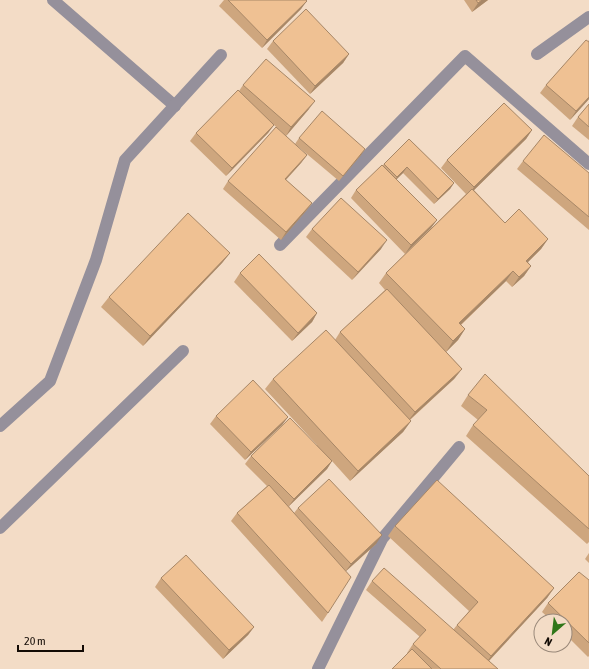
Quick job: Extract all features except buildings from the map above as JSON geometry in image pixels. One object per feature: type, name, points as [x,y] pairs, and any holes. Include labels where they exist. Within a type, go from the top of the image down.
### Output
[{"type":"street","points":[[53,0],[174,106]]},
{"type":"street","points":[[538,54],[589,17]]},
{"type":"street","points":[[0,426],[50,381],[96,260],[125,160],[221,55]]},
{"type":"street","points":[[280,245],[465,56],[589,164]]},
{"type":"street","points":[[0,528],[183,351]]},
{"type":"street","points":[[318,669],[382,539],[459,447]]}]
